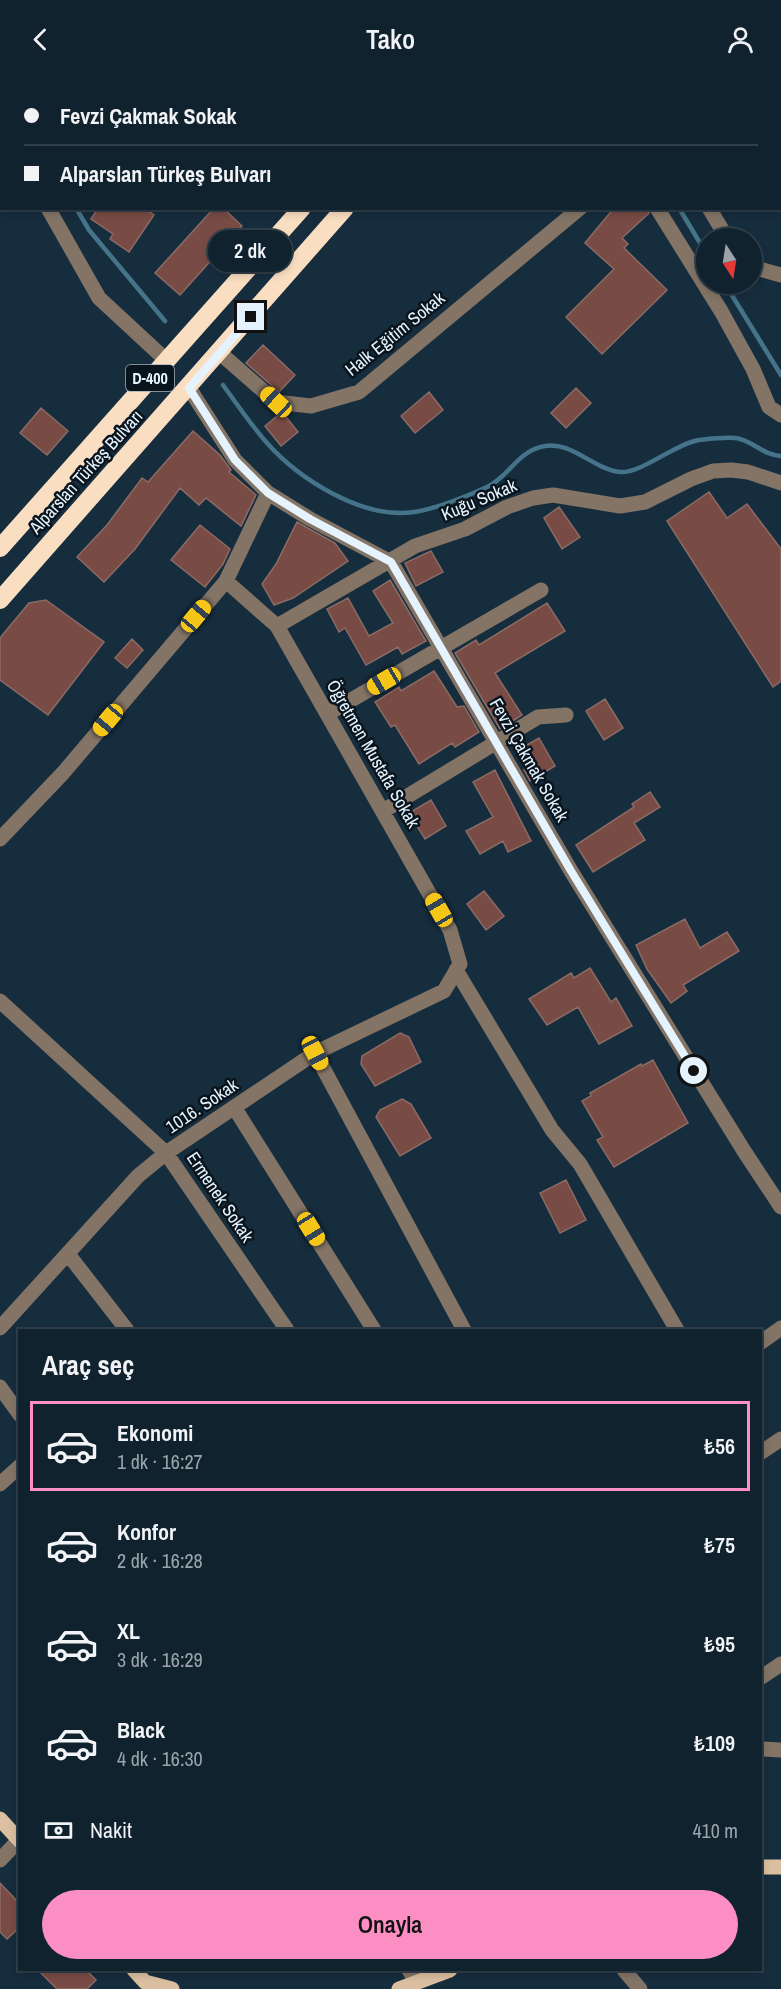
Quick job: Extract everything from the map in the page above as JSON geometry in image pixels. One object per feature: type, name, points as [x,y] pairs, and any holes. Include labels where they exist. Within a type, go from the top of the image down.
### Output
[{"type":"highway","name":"Alparslan Türkeş Bulvarı","points":[[0,548],[300,210]]},
{"type":"highway","name":"Alparslan Türkeş Bulvarı","points":[[0,600],[220,353],[343,210]]},
{"type":"main road","points":[[0,1819],[18,1839]]},
{"type":"main road","points":[[762,1867],[781,1867]]},
{"type":"main road","points":[[135,1971],[145,1987],[172,1989]]},
{"type":"main road","points":[[399,1989],[447,1971]]},
{"type":"street","points":[[49,210],[99,298],[166,360]]},
{"type":"street","name":"Halk Eğitim Sokak","points":[[220,353],[276,402],[310,406],[359,392],[578,210]]},
{"type":"street","points":[[658,210],[721,311],[753,369],[769,407],[781,415]]},
{"type":"street","points":[[710,210],[721,228]]},
{"type":"street","points":[[762,270],[781,275]]},
{"type":"street","points":[[189,388],[235,460],[268,493],[310,519],[391,562]]},
{"type":"street","name":"Kuğu Sokak","points":[[277,626],[391,562],[415,546],[465,529],[507,507],[533,498],[553,495],[620,506],[645,502],[691,479],[713,471],[748,472],[781,483]]},
{"type":"street","points":[[0,840],[63,773],[226,581],[268,493]]},
{"type":"street","name":"Fevzi Çakmak Sokak","points":[[391,562],[596,911],[781,1207]]},
{"type":"street","name":"Öğretmen Mustafa Sokak","points":[[226,581],[277,626],[450,930],[458,967],[552,1130],[580,1164],[676,1329]]},
{"type":"street","points":[[327,714],[541,590]]},
{"type":"street","points":[[383,811],[538,717],[566,715]]},
{"type":"street","name":"1016. Sokak","points":[[0,1328],[138,1176],[166,1153],[315,1053],[444,991],[458,967]]},
{"type":"street","name":"Ermenek Sokak","points":[[0,1001],[166,1153],[280,1328]]},
{"type":"street","points":[[315,1053],[464,1329]]},
{"type":"street","points":[[234,1107],[373,1329]]},
{"type":"street","points":[[68,1254],[126,1329]]},
{"type":"street","points":[[762,1342],[781,1328]]},
{"type":"street","points":[[0,1387],[18,1412]]},
{"type":"street","points":[[762,1452],[781,1439]]},
{"type":"street","points":[[0,1484],[18,1469]]},
{"type":"street","points":[[762,1677],[781,1664]]},
{"type":"street","points":[[762,1749],[781,1750]]},
{"type":"street","points":[[0,1860],[18,1841]]},
{"type":"street","points":[[410,1971],[417,1983]]},
{"type":"street","points":[[625,1971],[640,1989]]},
{"type":"building","points":[[97,210],[147,210],[154,215],[129,252],[110,239],[113,234],[91,219]]},
{"type":"building","points":[[212,210],[225,210],[242,226],[180,295],[155,273]]},
{"type":"building","points":[[612,210],[648,210],[649,213],[622,238],[628,244],[624,248],[667,290],[602,354],[566,317],[614,269],[585,243]]},
{"type":"building","points":[[263,345],[295,375],[279,392],[246,363]]},
{"type":"building","points":[[576,388],[591,403],[566,428],[551,413]]},
{"type":"building","points":[[429,392],[443,410],[415,433],[401,416]]},
{"type":"building","points":[[41,408],[68,431],[47,455],[20,433]]},
{"type":"building","points":[[282,412],[298,432],[281,446],[265,426]]},
{"type":"building","points":[[193,431],[220,455],[231,470],[229,472],[256,495],[241,526],[206,498],[199,505],[180,488],[135,549],[104,582],[77,557],[107,525],[142,478],[148,482]]},
{"type":"building","points":[[709,492],[727,518],[747,504],[781,549],[781,681],[773,687],[667,521]]},
{"type":"building","points":[[559,507],[580,537],[562,549],[544,518]]},
{"type":"building","points":[[297,522],[335,543],[348,561],[293,598],[274,605],[262,584],[276,564]]},
{"type":"building","points":[[200,525],[230,549],[223,564],[205,587],[171,560]]},
{"type":"building","points":[[431,551],[443,572],[416,586],[405,563]]},
{"type":"building","points":[[390,580],[426,641],[402,654],[398,647],[366,665],[345,628],[339,632],[327,609],[348,598],[369,636],[393,623],[373,591]]},
{"type":"building","points":[[46,600],[104,642],[48,715],[0,680],[0,638],[29,603]]},
{"type":"building","points":[[547,603],[565,631],[495,673],[522,715],[500,729],[455,653],[476,640],[479,645]]},
{"type":"building","points":[[132,639],[143,650],[127,668],[115,658]]},
{"type":"building","points":[[434,671],[457,707],[464,706],[479,732],[455,747],[452,743],[419,764],[395,725],[391,727],[375,702],[399,687],[401,691]]},
{"type":"building","points":[[605,699],[623,728],[604,740],[586,711]]},
{"type":"building","points":[[539,738],[555,766],[530,781],[524,770],[536,763],[525,746]]},
{"type":"building","points":[[495,770],[531,841],[508,852],[503,841],[480,854],[466,831],[493,817],[473,782]]},
{"type":"building","points":[[650,792],[660,807],[634,823],[645,840],[593,872],[576,845],[634,807],[632,804]]},
{"type":"building","points":[[431,800],[446,826],[425,839],[409,813]]},
{"type":"building","points":[[484,891],[504,916],[486,930],[467,904]]},
{"type":"building","points":[[685,919],[700,948],[727,932],[739,951],[683,985],[687,991],[671,1003],[647,969],[636,945]]},
{"type":"building","points":[[590,968],[611,1002],[616,998],[632,1026],[599,1044],[578,1007],[547,1025],[529,999],[571,973],[574,978]]},
{"type":"building","points":[[400,1033],[409,1037],[421,1062],[375,1086],[361,1064],[362,1056]]},
{"type":"building","points":[[653,1060],[688,1123],[614,1167],[597,1140],[603,1137],[582,1101],[591,1096],[590,1093],[641,1064],[642,1066]]},
{"type":"building","points":[[402,1099],[411,1104],[431,1138],[400,1156],[376,1117],[380,1110]]},
{"type":"building","points":[[566,1180],[586,1220],[560,1233],[540,1193]]},
{"type":"building","points":[[0,1883],[18,1902],[18,1929],[7,1939],[0,1932]]},
{"type":"building","points":[[39,1971],[87,1971],[96,1980],[87,1989],[57,1989]]},
{"type":"waterway","points":[[77,210],[89,230],[165,321]]},
{"type":"waterway","points":[[680,210],[696,236]]},
{"type":"waterway","points":[[731,294],[781,375]]},
{"type":"waterway","points":[[223,385],[267,443],[296,470],[333,494],[374,510],[394,513],[433,508],[478,491],[495,483],[528,453],[545,446],[564,448],[601,466],[620,472],[648,464],[689,443],[709,439],[736,438],[781,456]]},
{"type":"route","points":[[251,317],[189,388],[235,460],[268,493],[310,519],[391,562],[571,871],[694,1071]]}]
